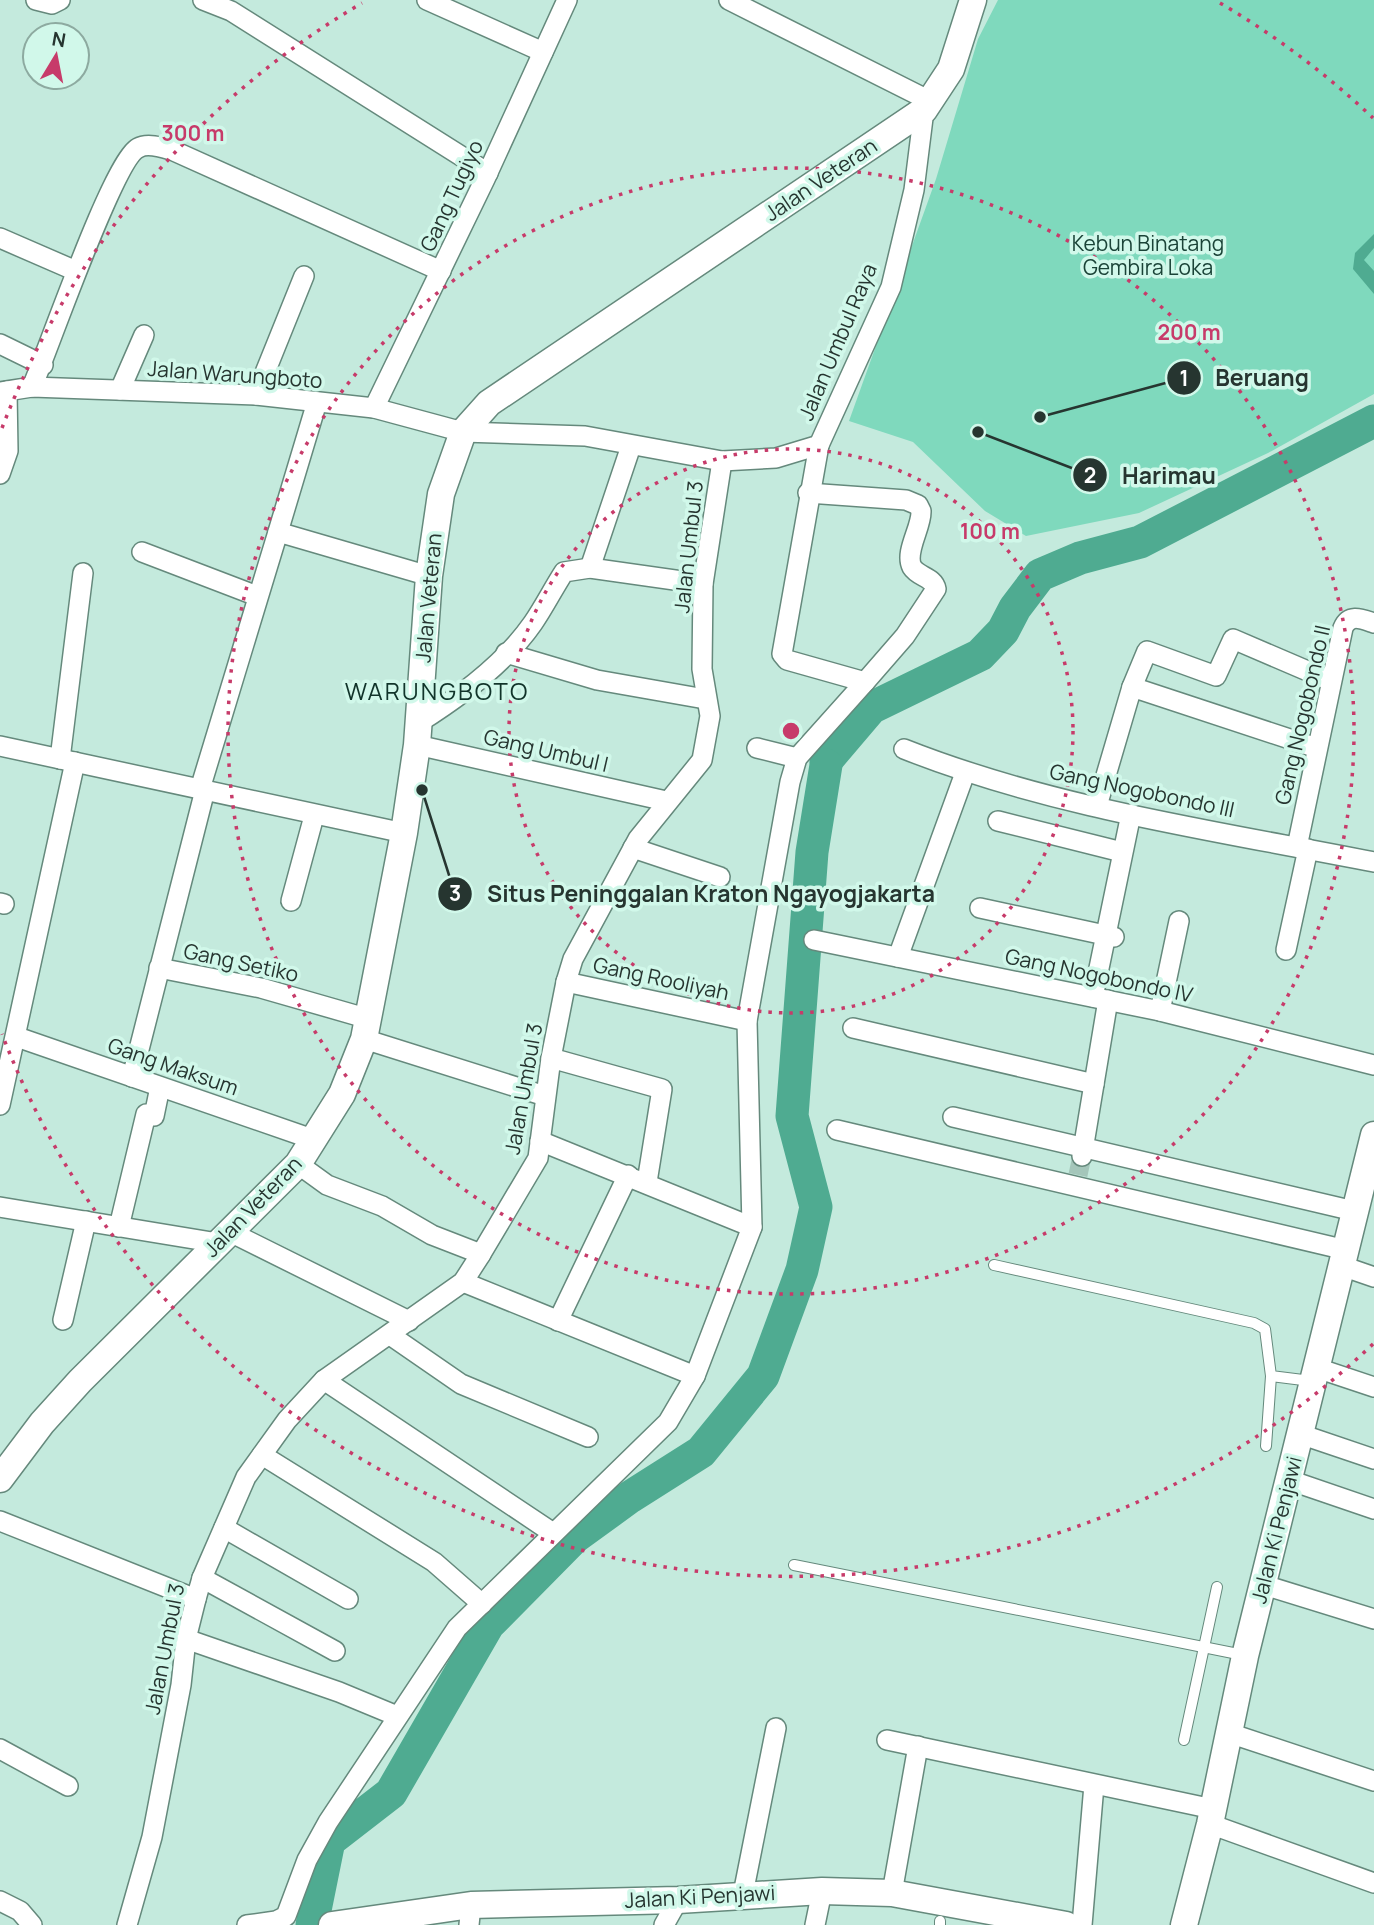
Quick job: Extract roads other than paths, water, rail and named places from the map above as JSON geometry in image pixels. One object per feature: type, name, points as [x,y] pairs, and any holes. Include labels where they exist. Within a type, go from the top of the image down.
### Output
[{"type":"main road","name":"Jalan Veteran","points":[[0,1479],[42,1423],[80,1381],[298,1164],[342,1094],[366,1029],[404,833],[418,734],[429,576],[441,494],[463,432],[489,403],[927,106],[951,69],[973,0]]},
{"type":"main road","name":"Jalan Ki Penjawi","points":[[1184,1925],[1212,1817],[1245,1656],[1344,1258],[1353,1211],[1374,1135]]},
{"type":"main road","name":"Jalan Ki Penjawi","points":[[332,1925],[743,1894],[822,1891],[892,1893],[941,1914],[1066,1925]]},
{"type":"street","points":[[36,0],[52,4],[60,0]]},
{"type":"street","points":[[203,0],[231,11],[488,173]]},
{"type":"street","points":[[428,0],[543,52]]},
{"type":"street","name":"Gang Tugiyo","points":[[373,408],[442,271],[566,0]]},
{"type":"street","points":[[729,0],[927,106]]},
{"type":"street","name":"Jalan Umbul Raya","points":[[463,432],[585,436],[722,461],[776,458],[819,444],[891,287],[914,190],[927,106]]},
{"type":"street","points":[[33,387],[76,271],[127,160],[135,149],[143,146],[164,148],[182,154],[442,271]]},
{"type":"street","points":[[0,238],[76,271]]},
{"type":"street","points":[[256,395],[304,276]]},
{"type":"street","points":[[120,390],[144,335]]},
{"type":"street","points":[[0,344],[43,365]]},
{"type":"street","name":"Jalan Warungboto","points":[[3,392],[33,387],[256,395],[373,408],[463,432]]},
{"type":"street","points":[[0,474],[8,451],[3,392]]},
{"type":"street","name":"Gang Setiko","points":[[317,402],[257,596],[202,789],[159,968],[261,988],[545,1096]]},
{"type":"street","points":[[819,444],[808,493],[782,654],[787,660],[865,682]]},
{"type":"street","points":[[590,568],[631,446]]},
{"type":"street","name":"Jalan Umbul 3","points":[[127,1925],[154,1824],[181,1685],[186,1639],[196,1599],[202,1578],[246,1477],[287,1420],[324,1380],[463,1282],[481,1254],[538,1158],[551,1058],[573,959],[633,848],[666,802],[702,760],[710,716],[702,669],[704,584],[722,461]]},
{"type":"street","points":[[247,1925],[286,1916],[315,1844],[457,1628],[668,1422],[695,1376],[752,1227],[747,1021],[790,782],[797,758],[905,636],[936,589],[931,580],[914,569],[911,561],[921,511],[918,505],[906,500],[808,493]]},
{"type":"street","points":[[278,532],[429,576]]},
{"type":"street","points":[[142,552],[257,596]]},
{"type":"street","points":[[418,734],[506,653],[532,624],[564,572],[590,568],[704,584]]},
{"type":"street","points":[[0,1105],[12,1031],[68,760],[83,573]]},
{"type":"street","name":"Gang Nogobondo II","points":[[1286,950],[1317,748],[1345,623],[1356,617],[1374,623]]},
{"type":"street","points":[[1097,806],[1132,687],[1147,651],[1216,676],[1233,639],[1331,681]]},
{"type":"street","points":[[506,653],[597,680],[705,699]]},
{"type":"street","points":[[1132,687],[1317,748]]},
{"type":"street","name":"Gang Umbul I","points":[[418,734],[666,802]]},
{"type":"street","points":[[0,747],[202,789],[314,816],[404,833]]},
{"type":"street","points":[[757,748],[797,758]]},
{"type":"street","name":"Gang Nogobondo III","points":[[904,749],[965,773],[1130,814],[1374,862]]},
{"type":"street","points":[[898,957],[965,773]]},
{"type":"street","points":[[1080,1166],[1094,1084],[1101,998],[1130,814]]},
{"type":"street","points":[[291,901],[314,816]]},
{"type":"street","points":[[998,821],[1122,852]]},
{"type":"street","points":[[633,848],[720,877]]},
{"type":"street","points":[[980,908],[1110,937]]},
{"type":"street","points":[[1160,1011],[1180,921]]},
{"type":"street","name":"Gang Nogobondo IV","points":[[814,940],[1160,1011],[1374,1065]]},
{"type":"street","points":[[132,1077],[159,968]]},
{"type":"street","name":"Gang Rooliyah","points":[[566,982],[747,1021]]},
{"type":"street","points":[[853,1028],[1094,1084]]},
{"type":"street","name":"Gang Maksum","points":[[12,1031],[132,1077],[315,1140]]},
{"type":"street","points":[[551,1058],[662,1089],[647,1182]]},
{"type":"street","points":[[119,1227],[146,1114],[153,1116],[160,1087]]},
{"type":"street","points":[[953,1117],[1080,1166],[1344,1258],[1374,1277]]},
{"type":"street","points":[[837,1130],[1080,1166],[1353,1211]]},
{"type":"street","points":[[540,1141],[647,1182],[752,1227]]},
{"type":"street","points":[[298,1164],[327,1185],[382,1206],[432,1235],[481,1254]]},
{"type":"street","points":[[558,1321],[628,1175]]},
{"type":"street","points":[[0,1207],[119,1227],[224,1237],[409,1321]]},
{"type":"street","points":[[63,1320],[86,1221]]},
{"type":"street","points":[[463,1282],[695,1376]]},
{"type":"street","points":[[390,1335],[461,1384],[588,1437]]},
{"type":"street","points":[[1315,1375],[1374,1387]]},
{"type":"street","points":[[324,1380],[553,1533]]},
{"type":"street","points":[[1300,1434],[1374,1459]]},
{"type":"street","points":[[262,1455],[434,1562],[482,1604]]},
{"type":"street","points":[[1289,1480],[1374,1509]]},
{"type":"street","points":[[0,1521],[196,1599]]},
{"type":"street","points":[[224,1528],[348,1599]]},
{"type":"street","points":[[202,1578],[335,1651]]},
{"type":"street","points":[[1264,1585],[1374,1619]]},
{"type":"street","points":[[186,1639],[339,1692],[397,1716]]},
{"type":"street","points":[[743,1894],[776,1728]]},
{"type":"street","points":[[1229,1733],[1374,1781]]},
{"type":"street","points":[[887,1740],[1094,1784],[1212,1817],[1374,1883]]},
{"type":"street","points":[[892,1893],[918,1746]]},
{"type":"street","points":[[0,1749],[68,1786]]},
{"type":"street","points":[[1082,1925],[1094,1784]]},
{"type":"street","points":[[815,1925],[822,1891]]},
{"type":"street","points":[[664,1925],[678,1900]]},
{"type":"street","points":[[0,1901],[20,1911],[32,1925]]},
{"type":"lane","points":[[994,1265],[1261,1325],[1265,1329],[1271,1376],[1266,1446]]},
{"type":"lane","points":[[1271,1376],[1315,1375]]},
{"type":"lane","points":[[794,1565],[1245,1656]]},
{"type":"lane","points":[[1185,1740],[1202,1647],[1217,1587]]},
{"type":"waterway","points":[[826,761],[871,708],[980,655],[1003,631],[1015,608],[1040,575],[1080,558],[1140,542],[1374,421]]},
{"type":"waterway","points":[[312,1925],[329,1841],[391,1793],[488,1625],[575,1537],[630,1497],[701,1452],[763,1376],[802,1270],[816,1207],[792,1116],[812,852],[826,765]]},
{"type":"tunnel","points":[[1078,1175],[1082,1156]]},
{"type":"place","name":"Beruang","points":[[1040,417]]},
{"type":"place","name":"Harimau","points":[[978,432]]},
{"type":"place","name":"Situs Peninggalan Kraton Ngayogjakarta","points":[[422,790]]},
{"type":"district","name":"WARUNGBOTO","points":[[437,692]]},
{"type":"park label","name":"Kebun Binatang Gembira Loka","points":[[1148,256]]}]
